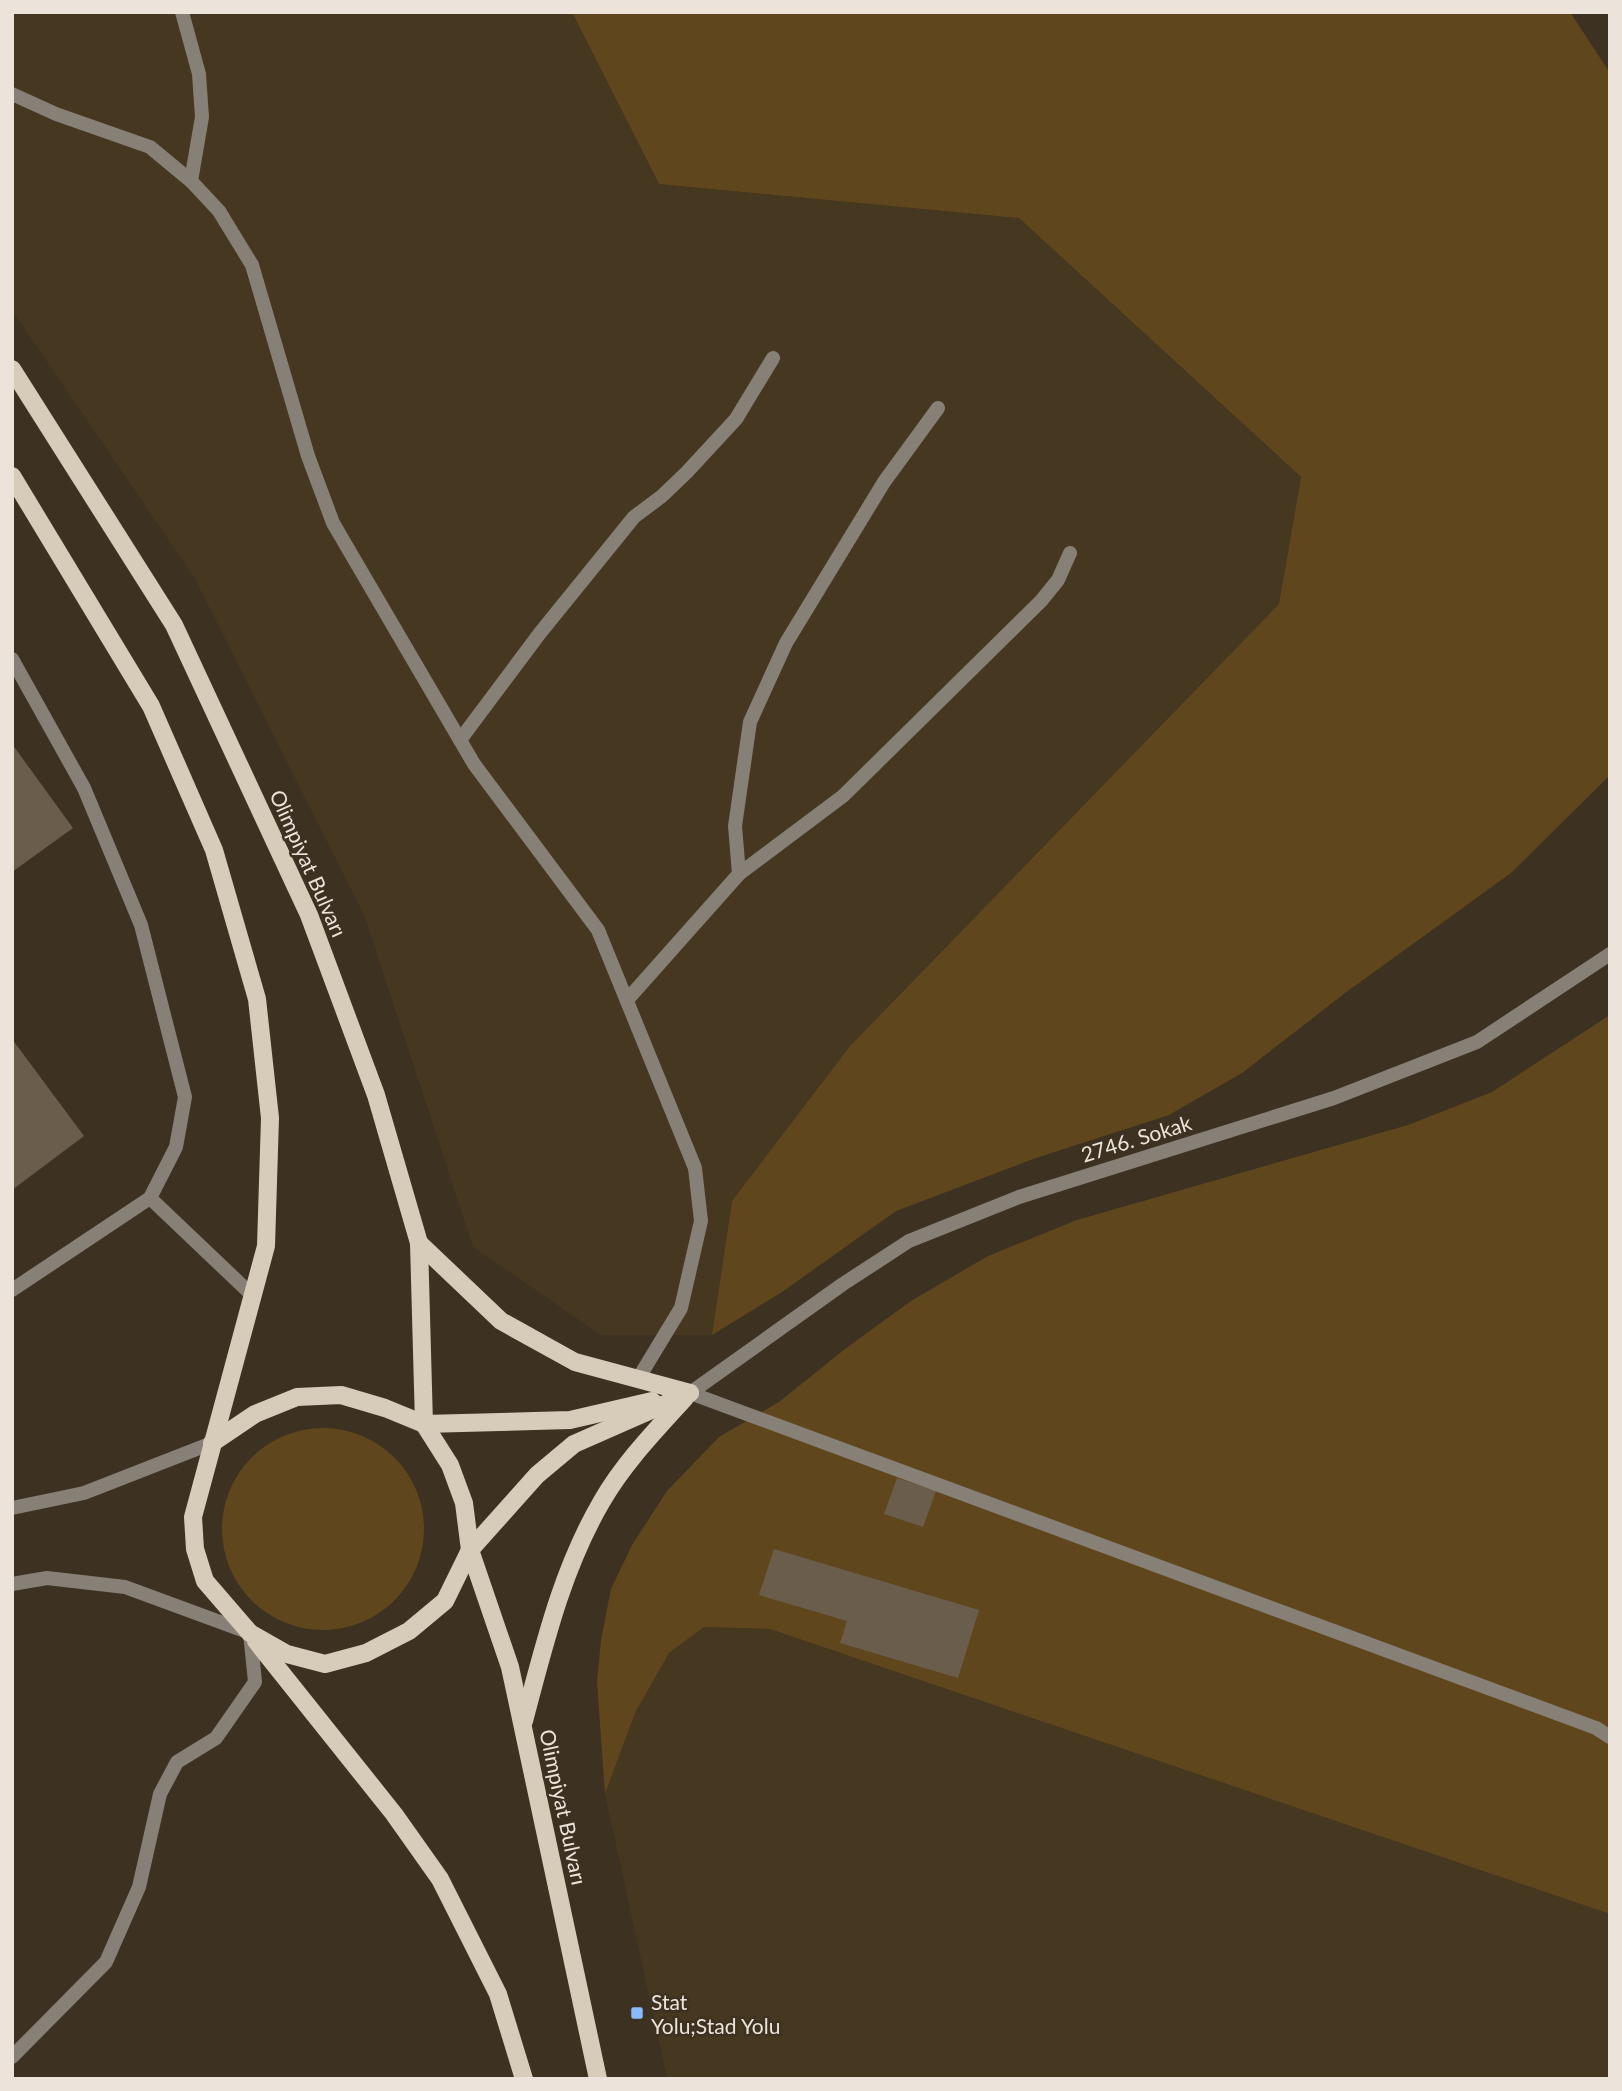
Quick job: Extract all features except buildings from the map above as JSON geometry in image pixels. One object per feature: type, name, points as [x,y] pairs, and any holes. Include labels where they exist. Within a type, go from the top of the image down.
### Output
[{"type":"main road","name":"Olimpiyat Bulvarı","points":[[12,369],[174,625],[309,915],[376,1095],[419,1243],[424,1424],[450,1465],[464,1503],[470,1549],[510,1667],[598,2079]]},
{"type":"main road","points":[[12,476],[151,706],[214,850],[257,999],[270,1118],[265,1246],[193,1517],[195,1549],[205,1581],[250,1633],[394,1814],[440,1879],[498,1994],[524,2079]]},
{"type":"main road","points":[[419,1243],[501,1321],[575,1362],[690,1393]]},
{"type":"main road","points":[[212,1443],[255,1414],[297,1397],[341,1395],[385,1408],[424,1424],[570,1420],[690,1393]]},
{"type":"main road","points":[[250,1633],[286,1654],[325,1664],[366,1653],[409,1631],[445,1601],[470,1549],[537,1475],[574,1444],[690,1393]]},
{"type":"main road","points":[[523,1724],[553,1613],[574,1557],[596,1513],[630,1458],[690,1393]]},
{"type":"street","points":[[183,12],[199,74],[202,117],[191,181]]},
{"type":"street","points":[[12,94],[56,114],[150,147],[191,181],[219,211],[252,265],[308,456],[333,523],[474,764],[598,930],[695,1168],[701,1221],[681,1308],[638,1379]]},
{"type":"street","points":[[460,740],[540,633],[634,517],[662,496],[687,472],[736,419],[773,358]]},
{"type":"street","points":[[739,874],[735,826],[750,722],[786,643],[884,482],[938,408]]},
{"type":"street","points":[[626,1000],[739,874],[843,796],[1041,601],[1058,580],[1070,552]]},
{"type":"street","points":[[12,659],[84,788],[141,925],[185,1097],[176,1147],[150,1198],[12,1290]]},
{"type":"street","name":"2746. Sokak","points":[[690,1393],[843,1284],[909,1241],[1018,1197],[1334,1098],[1477,1042],[1610,954]]},
{"type":"street","points":[[150,1198],[252,1295]]},
{"type":"street","points":[[690,1393],[1596,1728],[1610,1737]]},
{"type":"street","points":[[12,1508],[84,1493],[212,1443]]},
{"type":"street","points":[[12,1584],[47,1578],[125,1587],[250,1633],[255,1682],[216,1738],[177,1762],[160,1794],[139,1887],[106,1962],[12,2057]]},
{"type":"shaded area","points":[[12,12],[572,12],[659,184],[1019,218],[1301,477],[1279,604],[850,1046],[732,1201],[712,1335],[601,1335],[473,1247],[365,917],[194,577],[12,310]]},
{"type":"shaded area","points":[[572,12],[1570,12],[1610,73],[1610,775],[1511,873],[1345,993],[1242,1073],[1169,1115],[1033,1159],[896,1211],[782,1292],[712,1335],[732,1201],[850,1046],[1279,604],[1301,477],[1019,218],[659,184]]},
{"type":"shaded area","points":[[1610,1015],[1610,1914],[770,1629],[704,1627],[669,1653],[635,1713],[605,1794],[597,1682],[601,1640],[611,1589],[632,1545],[667,1491],[719,1437],[779,1402],[911,1301],[988,1256],[1077,1220],[1408,1125],[1492,1092]]},
{"type":"shaded area","points":[[323,1428],[362,1436],[379,1445],[394,1458],[407,1473],[416,1490],[424,1529],[416,1568],[407,1585],[394,1600],[379,1613],[362,1622],[323,1630],[284,1622],[267,1613],[252,1600],[239,1585],[230,1568],[222,1529],[230,1490],[239,1473],[252,1458],[267,1445],[284,1436]]},
{"type":"shaded area","points":[[704,1627],[770,1629],[1610,1914],[1610,2079],[667,2079],[605,1794],[635,1713],[669,1653]]},
{"type":"place","name":"Stat Yolu;Stad Yolu","points":[[637,2013]]}]
